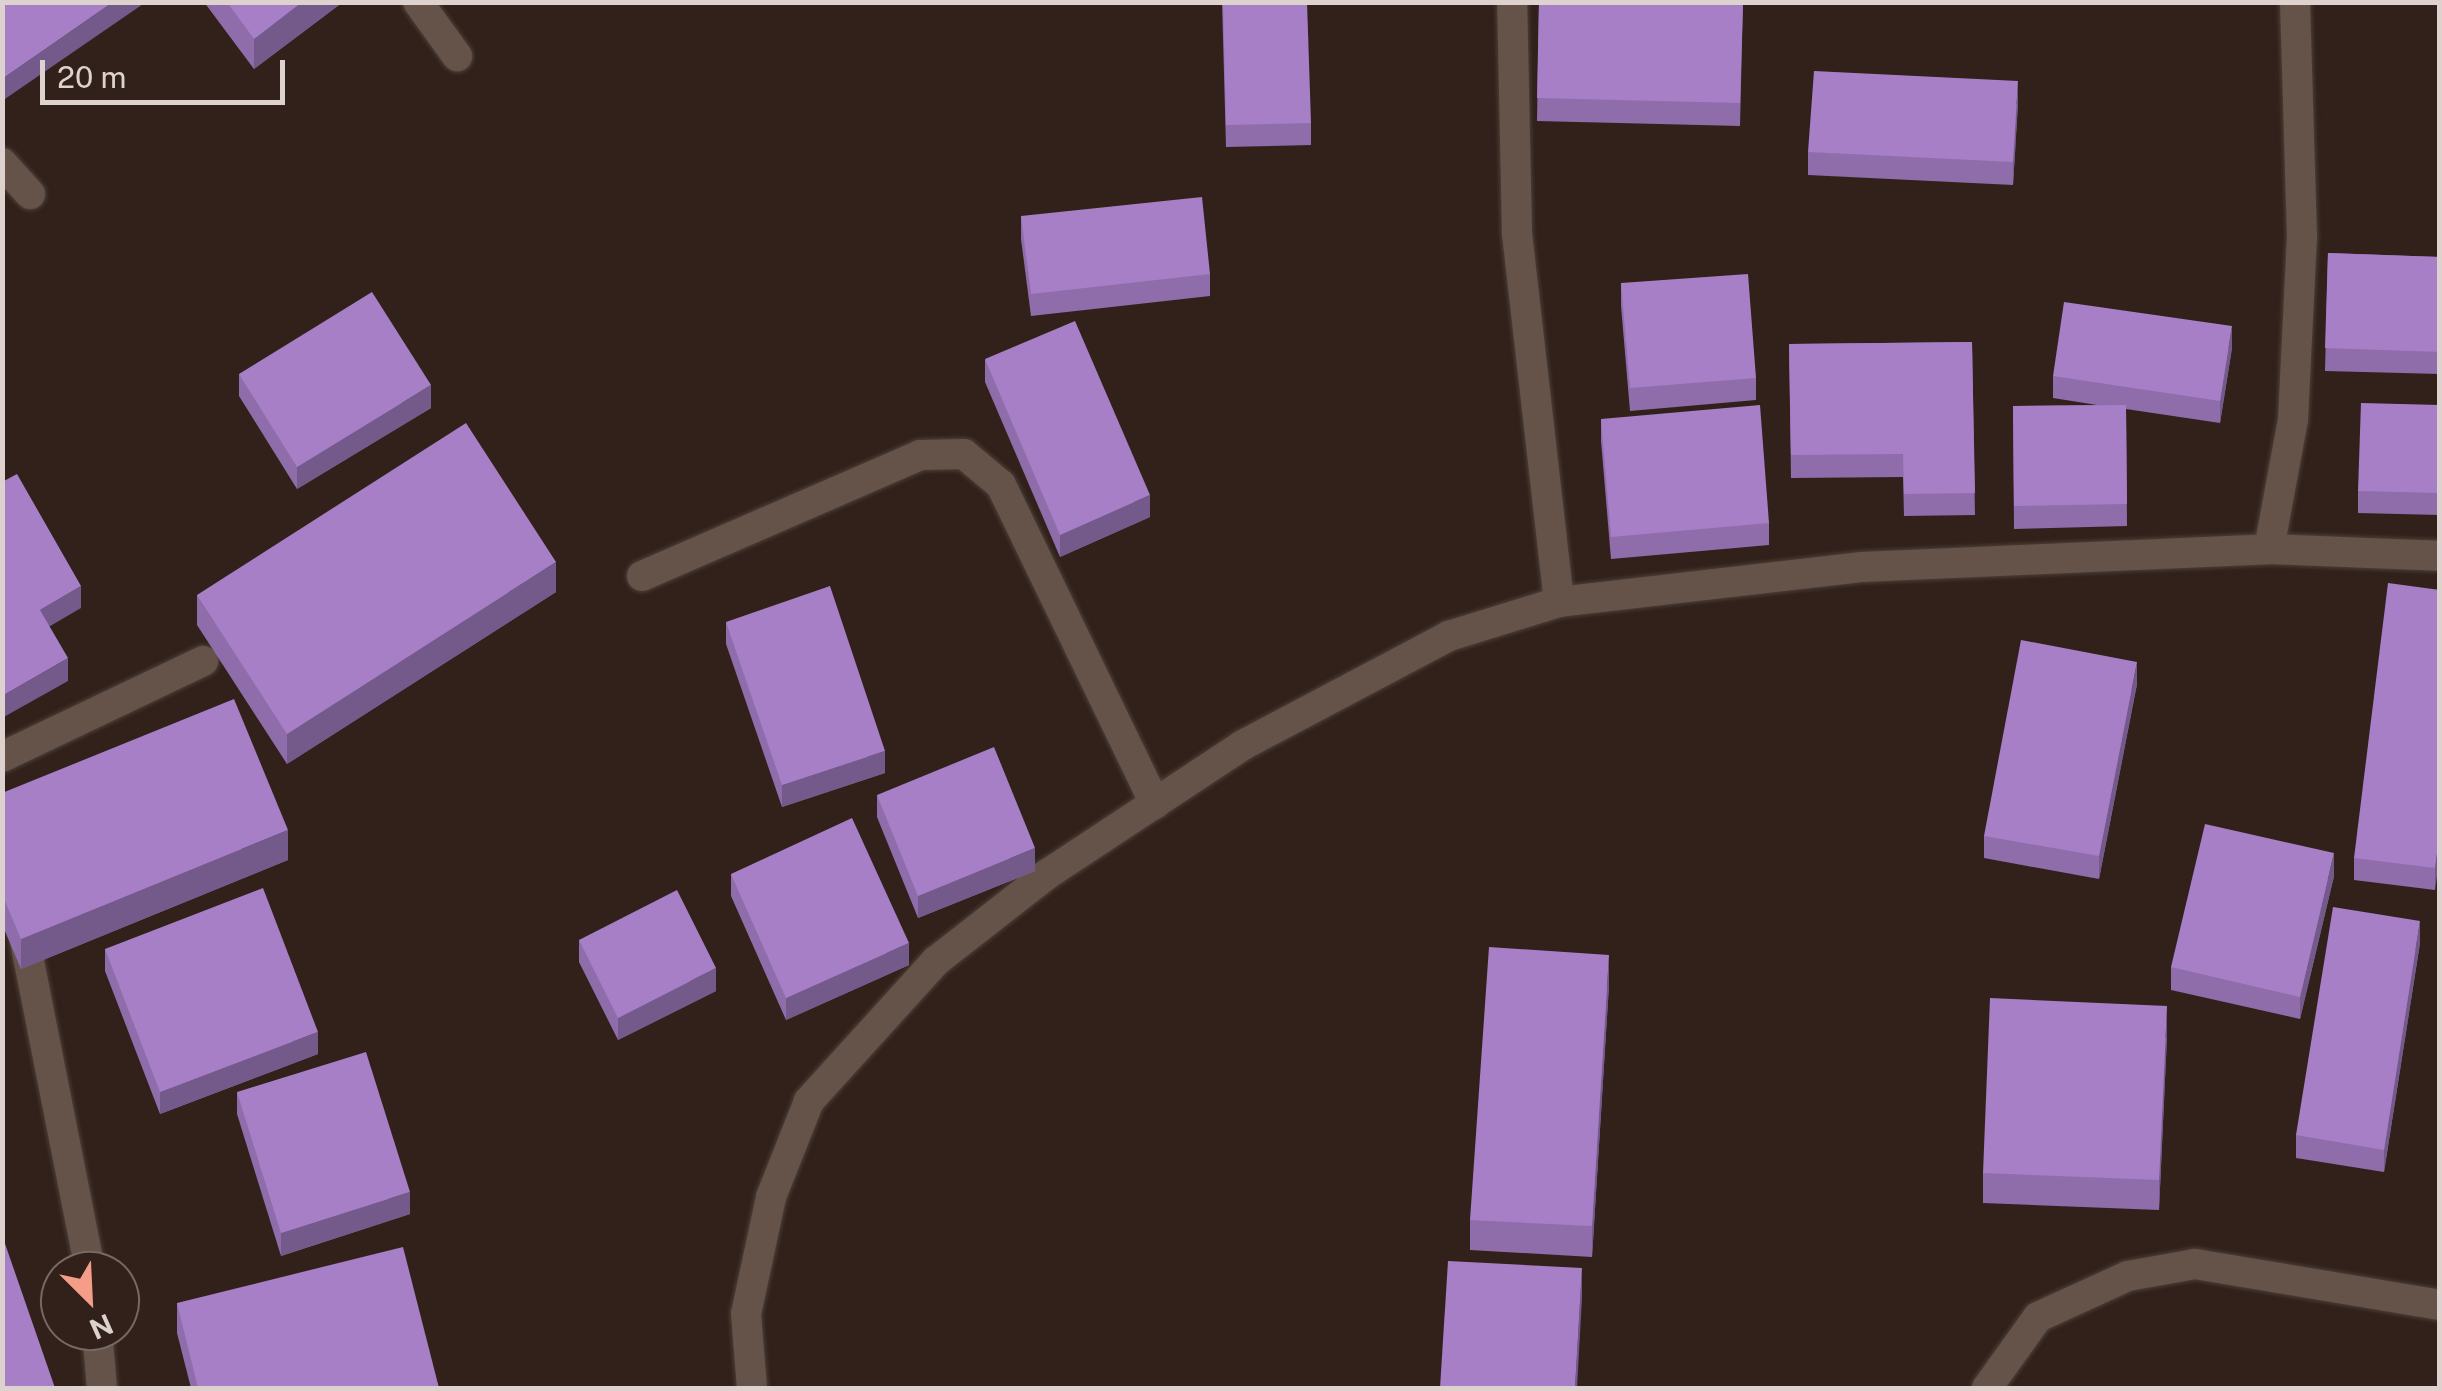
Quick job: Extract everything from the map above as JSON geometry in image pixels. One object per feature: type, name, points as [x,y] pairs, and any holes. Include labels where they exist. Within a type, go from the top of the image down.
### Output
[{"type":"street","points":[[418,2],[457,56]]},
{"type":"street","points":[[1512,2],[1517,232],[1558,602]]},
{"type":"street","points":[[2269,549],[2292,420],[2302,236],[2295,2]]},
{"type":"street","points":[[2,163],[30,194]]},
{"type":"street","points":[[642,576],[920,455],[964,454],[1001,485],[1154,804]]},
{"type":"street","points":[[752,1388],[746,1314],[771,1197],[809,1101],[936,961],[1243,745],[1449,636],[1558,602],[1861,567],[2269,549],[2440,556]]},
{"type":"street","points":[[2,757],[203,661]]},
{"type":"street","points":[[18,903],[86,1251]]},
{"type":"street","points":[[1987,1388],[2038,1318],[2128,1276],[2195,1264],[2440,1305]]},
{"type":"street","points":[[99,1351],[102,1388]]},
{"type":"building","points":[[2,2],[113,2],[2,79]]},
{"type":"building","points":[[227,2],[302,2],[254,39]]},
{"type":"building","points":[[1223,2],[1307,2],[1311,123],[1226,125]]},
{"type":"building","points":[[1539,2],[1743,2],[1740,103],[1537,98]]},
{"type":"building","points":[[1814,71],[2018,81],[2013,162],[1808,152]]},
{"type":"building","points":[[1202,197],[1210,274],[1031,294],[1021,216]]},
{"type":"building","points":[[2328,253],[2440,257],[2440,352],[2325,348]]},
{"type":"building","points":[[1748,274],[1756,378],[1630,388],[1621,283]]},
{"type":"building","points":[[372,292],[431,385],[297,467],[239,374]]},
{"type":"building","points":[[2064,302],[2232,326],[2220,401],[2053,376]]},
{"type":"building","points":[[1075,321],[1150,495],[1060,535],[985,359]]},
{"type":"building","points":[[1972,342],[1975,493],[1904,494],[1903,454],[1791,455],[1789,344]]},
{"type":"building","points":[[2361,403],[2440,405],[2440,493],[2358,491]]},
{"type":"building","points":[[1760,405],[1769,523],[1611,537],[1601,419]]},
{"type":"building","points":[[2126,405],[2127,504],[2014,506],[2013,406]]},
{"type":"building","points":[[466,423],[556,562],[287,734],[197,595]]},
{"type":"building","points":[[17,474],[81,586],[40,610],[68,658],[2,696],[2,482]]},
{"type":"building","points":[[2388,583],[2440,590],[2440,833],[2435,868],[2354,858]]},
{"type":"building","points":[[830,586],[885,751],[782,785],[726,622]]},
{"type":"building","points":[[2021,640],[2137,662],[2099,856],[1984,836]]},
{"type":"building","points":[[234,699],[288,830],[21,939],[2,894],[2,793]]},
{"type":"building","points":[[994,747],[1035,848],[918,896],[877,795]]},
{"type":"building","points":[[852,818],[909,943],[786,998],[731,874]]},
{"type":"building","points":[[2205,824],[2334,853],[2300,997],[2171,967]]},
{"type":"building","points":[[263,888],[318,1032],[160,1092],[105,949]]},
{"type":"building","points":[[677,890],[716,968],[618,1018],[579,940]]},
{"type":"building","points":[[2333,907],[2420,921],[2384,1150],[2296,1135]]},
{"type":"building","points":[[1489,947],[1609,955],[1592,1226],[1470,1220]]},
{"type":"building","points":[[1990,998],[2167,1006],[2159,1180],[1983,1173]]},
{"type":"building","points":[[366,1052],[410,1192],[281,1233],[237,1092]]},
{"type":"building","points":[[2,1235],[55,1388],[2,1388]]},
{"type":"building","points":[[403,1247],[439,1388],[198,1388],[177,1303]]},
{"type":"building","points":[[1448,1261],[1582,1268],[1575,1388],[1440,1388]]}]
